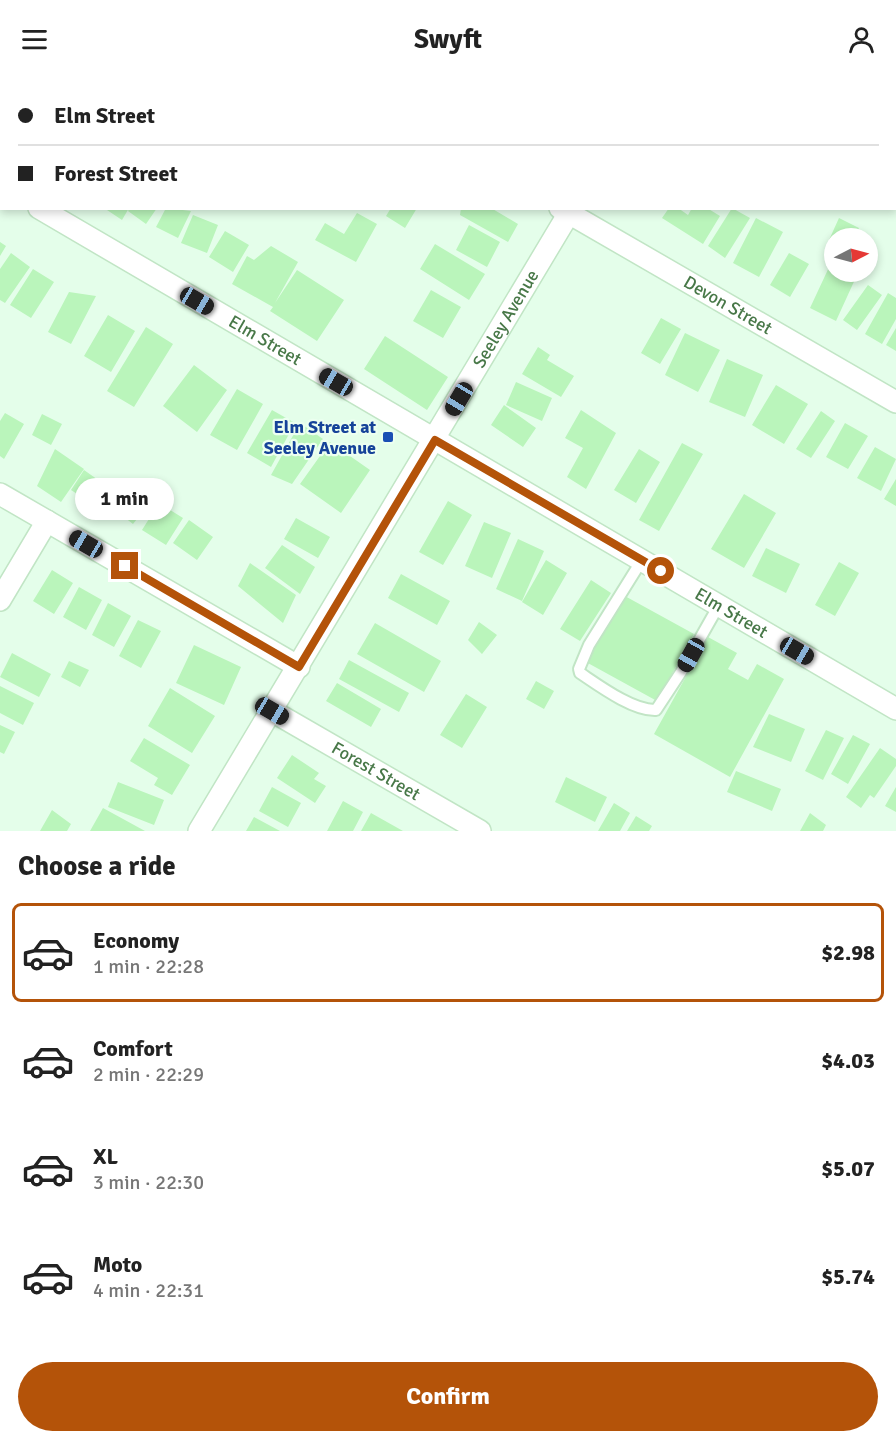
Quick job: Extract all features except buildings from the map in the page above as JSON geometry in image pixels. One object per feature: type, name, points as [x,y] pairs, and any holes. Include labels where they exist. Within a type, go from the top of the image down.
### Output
[{"type":"street","name":"Elm Street","points":[[42,210],[896,709]]},
{"type":"street","name":"Seeley Avenue","points":[[200,831],[435,440],[567,210]]},
{"type":"street","name":"Devon Street","points":[[567,210],[896,402]]},
{"type":"street","points":[[0,494],[299,667]]},
{"type":"street","points":[[0,600],[47,521]]},
{"type":"street","name":"Forest Street","points":[[272,711],[480,831]]},
{"type":"lane","points":[[642,560],[589,645],[579,669],[580,673],[606,690],[651,711],[660,707],[718,605]]},
{"type":"place","name":"Elm Street at Seeley Avenue","points":[[388,437]]},
{"type":"route","points":[[125,566],[299,667],[435,440],[661,571]]}]
